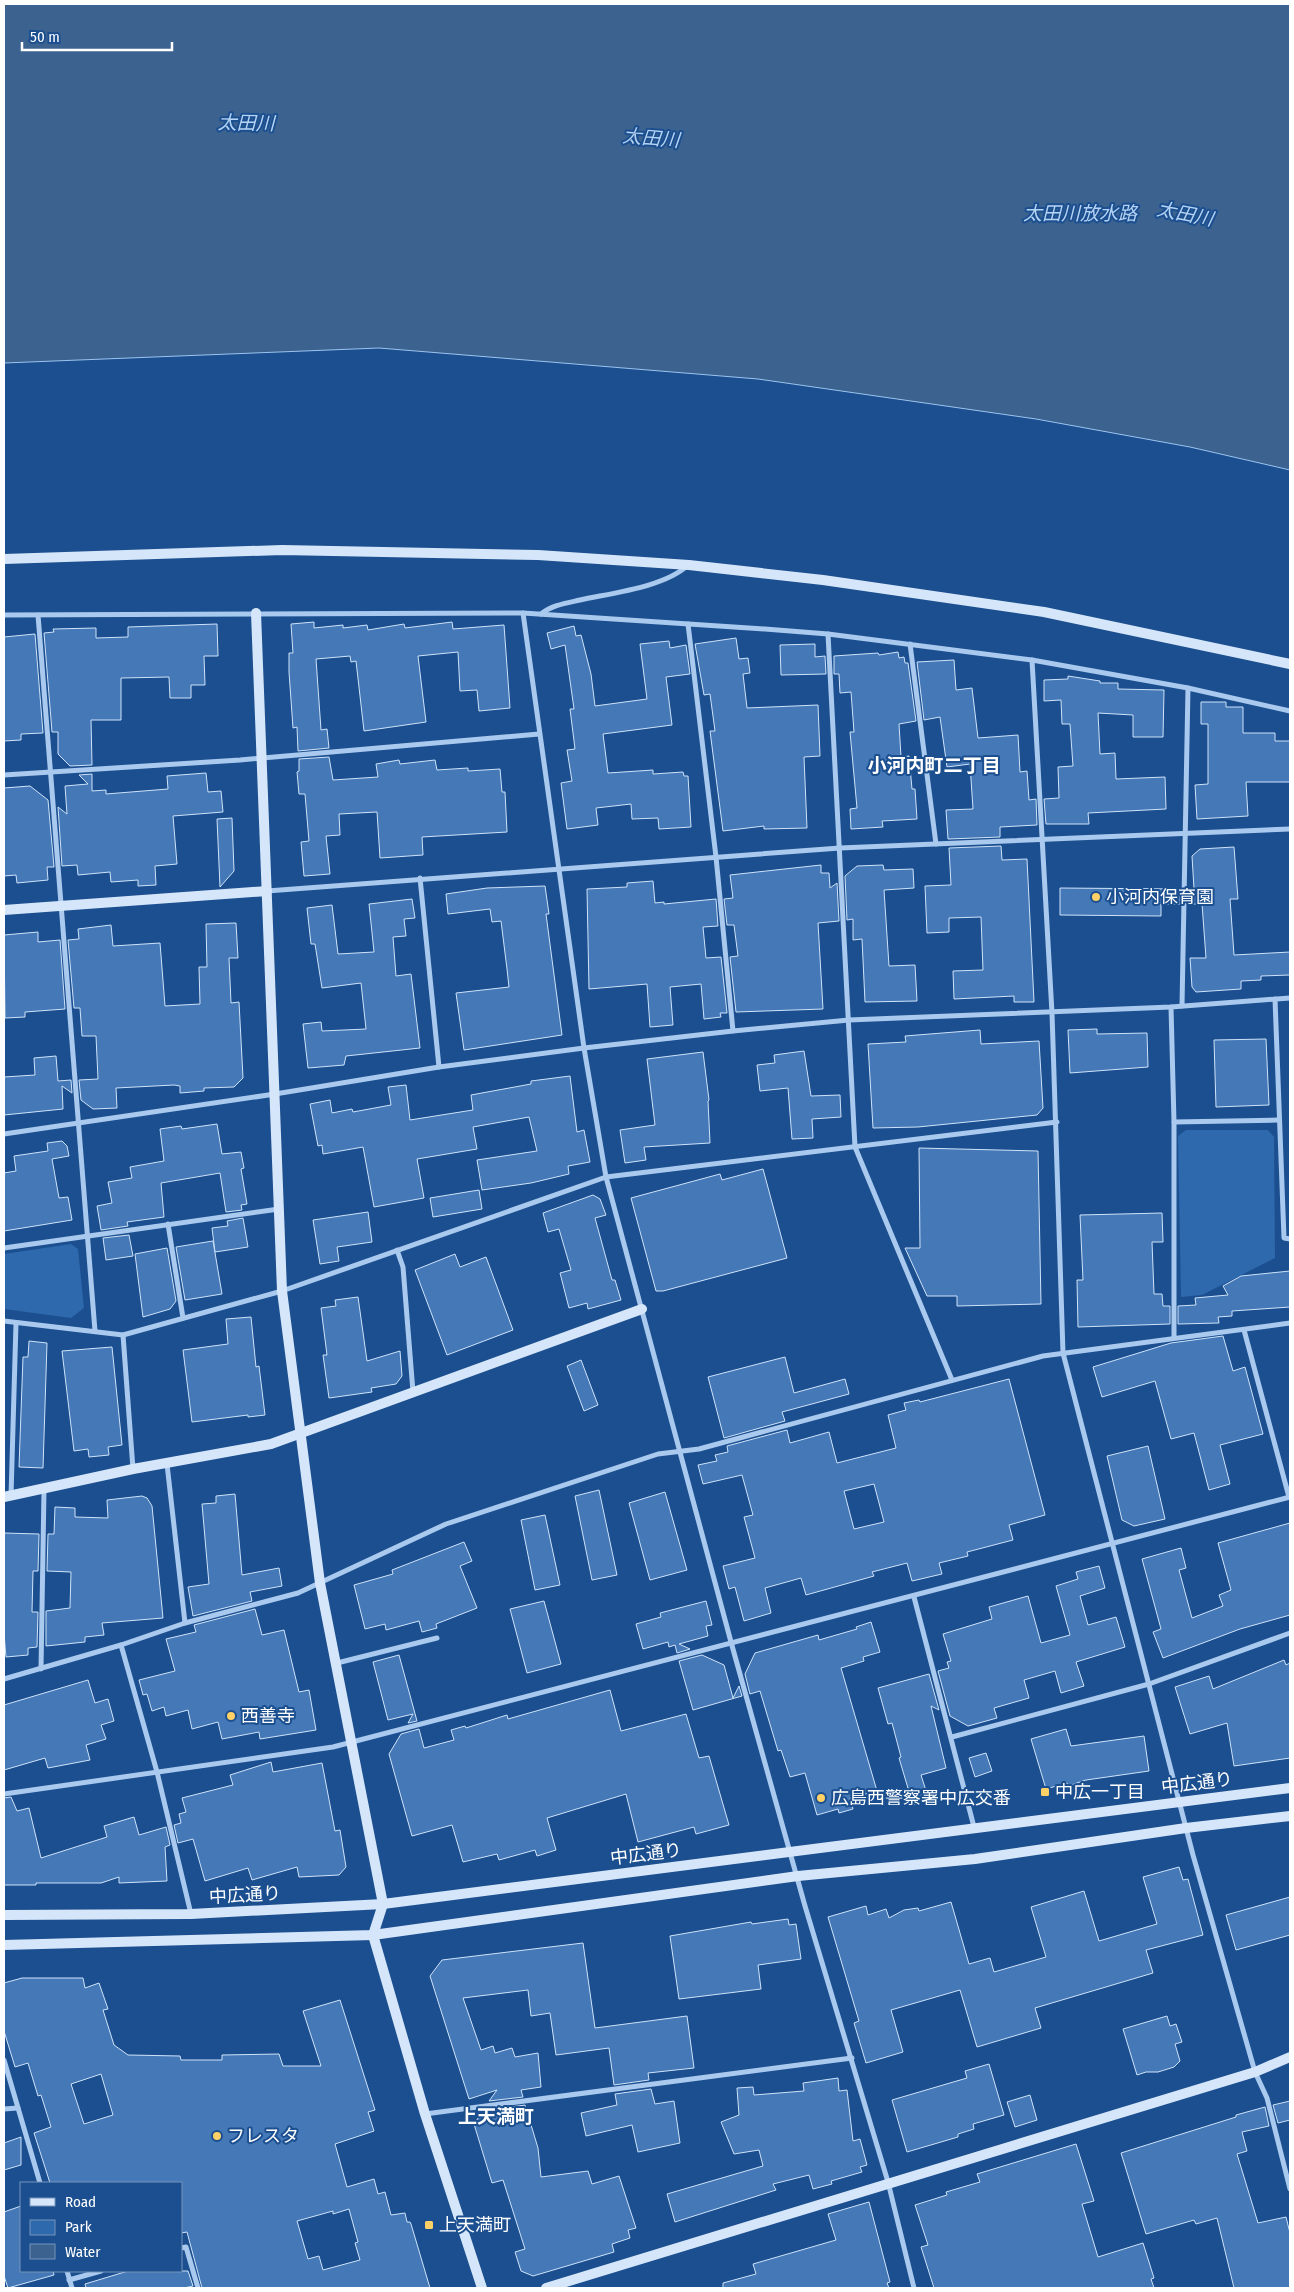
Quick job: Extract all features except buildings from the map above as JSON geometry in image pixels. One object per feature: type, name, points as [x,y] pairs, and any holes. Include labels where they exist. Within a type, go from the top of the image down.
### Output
[{"type":"street","points":[[4,559],[282,550],[538,556],[689,565],[823,580],[1044,612],[1290,664]]},
{"type":"street","points":[[541,614],[548,608],[634,588],[678,575],[689,565]]},
{"type":"street","points":[[523,612],[584,1048],[606,1177],[731,1642],[790,1852],[888,2182],[914,2288]]},
{"type":"street","points":[[4,615],[523,612],[828,634],[1032,660],[1188,688],[1290,711]]},
{"type":"street","points":[[256,613],[282,1291],[302,1433],[320,1583],[383,1904],[373,1935],[425,2114],[482,2288]]},
{"type":"street","points":[[38,615],[49,772],[79,1123],[86,1237],[95,1330]]},
{"type":"street","points":[[688,624],[716,857],[733,1031]]},
{"type":"street","points":[[828,634],[855,1147],[952,1380]]},
{"type":"street","points":[[910,644],[936,844]]},
{"type":"street","points":[[1032,660],[1044,839],[1057,1122],[1063,1353],[1186,1828],[1255,2072],[1267,2098],[1290,2189]]},
{"type":"street","points":[[1182,1006],[1188,688]]},
{"type":"street","points":[[4,775],[262,758],[539,734]]},
{"type":"street","points":[[4,910],[840,848],[1290,829]]},
{"type":"street","points":[[420,878],[439,1068]]},
{"type":"street","points":[[4,1134],[439,1068],[584,1048],[733,1031],[848,1020],[1052,1013],[1290,998]]},
{"type":"street","points":[[1275,999],[1284,1238],[1290,1239]]},
{"type":"street","points":[[1171,1007],[1174,1122],[1174,1338]]},
{"type":"street","points":[[1174,1122],[1279,1120]]},
{"type":"street","points":[[4,1321],[95,1330],[123,1335],[282,1291],[606,1177],[1057,1122]]},
{"type":"street","points":[[4,1248],[279,1209]]},
{"type":"street","points":[[168,1224],[183,1318]]},
{"type":"street","points":[[397,1250],[403,1267],[413,1392]]},
{"type":"street","points":[[16,1323],[8,1496],[44,1490],[134,1469],[271,1444],[642,1308]]},
{"type":"street","points":[[4,1679],[121,1645],[185,1623],[298,1593],[446,1524],[658,1454],[699,1449],[1043,1356],[1290,1323]]},
{"type":"street","points":[[4,1794],[333,1747],[731,1642],[914,1597],[1289,1497],[1244,1330]]},
{"type":"street","points":[[123,1335],[134,1469]]},
{"type":"street","points":[[167,1464],[185,1623]]},
{"type":"street","points":[[41,1668],[44,1490]]},
{"type":"street","points":[[914,1597],[974,1827]]},
{"type":"street","points":[[952,1737],[1149,1684],[1290,1633]]},
{"type":"street","points":[[337,1663],[437,1638]]},
{"type":"street","points":[[121,1645],[156,1772],[191,1914]]},
{"type":"street","name":"中広通り","points":[[4,1915],[191,1914],[383,1904],[1290,1788]]},
{"type":"street","points":[[4,1945],[373,1935],[798,1876],[975,1859],[1186,1828],[1290,1816]]},
{"type":"street","points":[[546,2288],[888,2182],[1255,2072],[1290,2057]]},
{"type":"street","points":[[425,2114],[852,2058]]},
{"type":"street","points":[[4,2060],[40,2182]]},
{"type":"street","points":[[4,2108],[18,2108]]},
{"type":"street","points":[[182,2248],[186,2247],[198,2288]]},
{"type":"street","points":[[67,2272],[72,2288]]},
{"type":"street","points":[[69,2280],[97,2272]]},
{"type":"green space","points":[[1186,1130],[1268,1130],[1274,1137],[1275,1258],[1202,1295],[1181,1297],[1178,1136]]},
{"type":"green space","points":[[71,1244],[78,1249],[84,1308],[71,1318],[4,1309],[4,1254]]},
{"type":"water","name":"太田川放水路","points":[[4,4],[1290,4],[1290,470],[1190,447],[1036,419],[758,379],[379,348],[4,363]]},
{"type":"place","name":"小河内保育園","points":[[1096,897]]},
{"type":"place","name":"西善寺","points":[[231,1716]]},
{"type":"place","name":"中広一丁目","points":[[1045,1792]]},
{"type":"place","name":"広島西警察署中広交番","points":[[821,1798]]},
{"type":"place","name":"フレスタ","points":[[217,2136]]},
{"type":"place","name":"上天満町","points":[[429,2225]]},
{"type":"district","name":"小河内町二丁目","points":[[934,765]]},
{"type":"district","name":"上天満町","points":[[496,2116]]},
{"type":"water label","name":"太田川","points":[[246,123]]},
{"type":"water label","name":"太田川","points":[[651,138]]},
{"type":"water label","name":"太田川","points":[[1185,214]]}]
